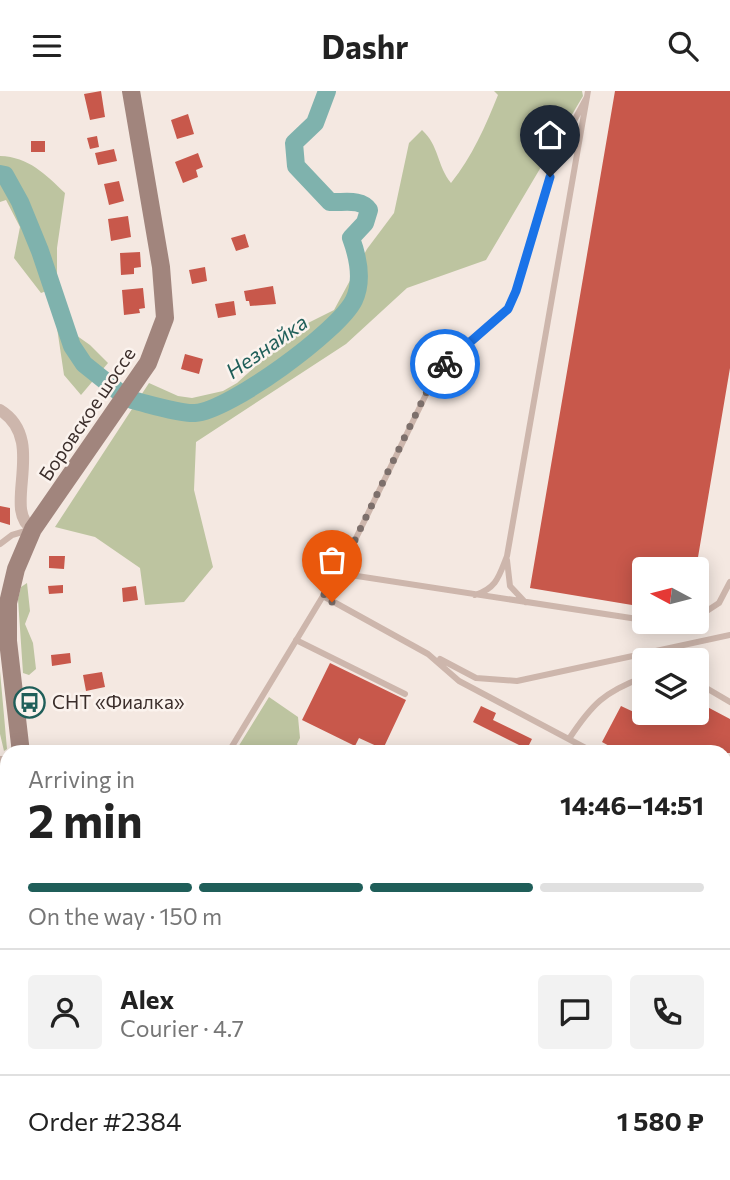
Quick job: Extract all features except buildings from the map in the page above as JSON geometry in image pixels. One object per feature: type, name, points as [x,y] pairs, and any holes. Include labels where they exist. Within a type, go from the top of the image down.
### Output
[{"type":"main road","name":"Боровское шоссе","points":[[20,745],[4,643],[10,595],[33,529],[111,419],[142,372],[161,336],[166,302],[131,91]]},
{"type":"street","points":[[0,410],[11,418],[20,431],[22,452],[17,504],[24,523],[33,529]]},
{"type":"lane","points":[[475,595],[490,590],[497,584],[507,556],[587,94]]},
{"type":"lane","points":[[233,745],[338,575],[435,376],[508,309],[516,291],[556,155],[587,94]]},
{"type":"lane","points":[[0,544],[12,535],[33,529]]},
{"type":"lane","points":[[507,556],[510,586],[530,605]]},
{"type":"lane","points":[[338,575],[632,619]]},
{"type":"lane","points":[[709,610],[719,603],[730,582]]},
{"type":"lane","points":[[323,596],[476,678],[509,681],[730,635]]},
{"type":"lane","points":[[296,640],[405,694]]},
{"type":"lane","points":[[428,654],[459,681],[580,745]]},
{"type":"lane","points":[[569,739],[590,707],[600,697],[632,682]]},
{"type":"lane","points":[[709,690],[730,702]]},
{"type":"green space","points":[[494,91],[582,91],[583,96],[486,260],[407,288],[346,344],[196,442],[194,490],[213,567],[184,602],[145,605],[140,568],[95,537],[55,527],[149,383],[178,396],[192,398],[223,391],[237,383],[298,328],[334,310],[367,249],[394,213],[409,143],[422,130],[432,142],[451,183],[466,163],[483,129],[498,95]]},
{"type":"green space","points":[[0,156],[28,163],[65,193],[57,248],[57,287],[41,293],[14,258],[20,227],[6,200],[0,202]]},
{"type":"green space","points":[[56,321],[90,345],[108,363],[81,395],[64,375]]},
{"type":"green space","points":[[27,583],[30,611],[25,624],[33,643],[36,669],[29,675],[23,673],[18,599],[21,587]]},
{"type":"green space","points":[[0,671],[7,745],[3,745],[0,734]]},
{"type":"green space","points":[[269,697],[298,717],[300,738],[298,745],[239,745]]},
{"type":"waterway","name":"Незнайка","points":[[132,400],[188,413],[211,409],[256,385],[306,349],[344,314],[354,300],[358,269],[351,238],[365,223],[369,210],[357,202],[330,202],[296,166],[294,143],[315,123],[327,91]]},
{"type":"waterway","name":"Незнайка","points":[[0,174],[5,175],[20,202],[40,251],[72,346],[84,364],[119,392]]},
{"type":"way so far","points":[[332,602],[323,596],[338,575],[428,389],[445,364]]},
{"type":"place","name":"СНТ «Фиалка»","points":[[29,702]]},
{"type":"route","points":[[445,364],[508,309],[516,291],[550,177]]}]
